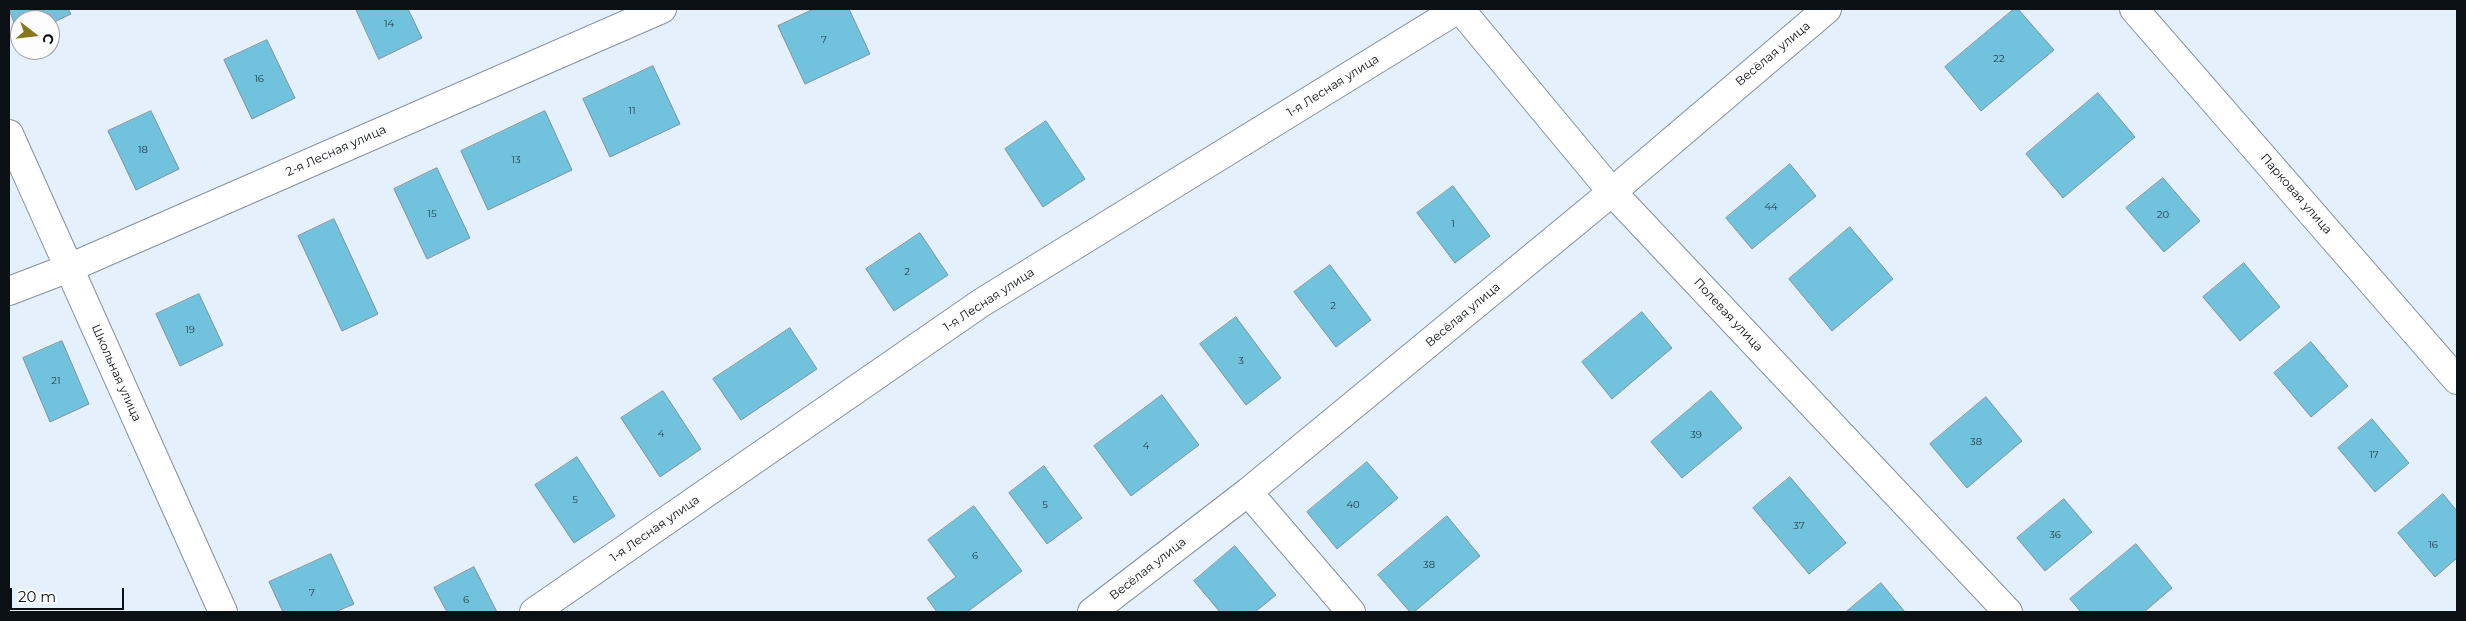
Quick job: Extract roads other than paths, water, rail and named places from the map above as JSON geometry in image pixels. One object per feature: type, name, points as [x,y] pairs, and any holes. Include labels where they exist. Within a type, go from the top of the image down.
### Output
[{"type":"street","name":"2-я Лесная улица","points":[[9,291],[69,268],[662,9]]},
{"type":"street","name":"Полевая улица","points":[[1459,9],[1612,192],[2008,612]]},
{"type":"street","name":"1-я Лесная улица","points":[[534,612],[981,303],[1459,9]]},
{"type":"street","name":"Весёлая улица","points":[[1092,612],[1248,492],[1612,192],[1827,9]]},
{"type":"street","name":"Парковая улица","points":[[2134,9],[2457,380]]},
{"type":"street","name":"Школьная улица","points":[[9,134],[223,612]]},
{"type":"street","points":[[1248,492],[1351,612]]}]
